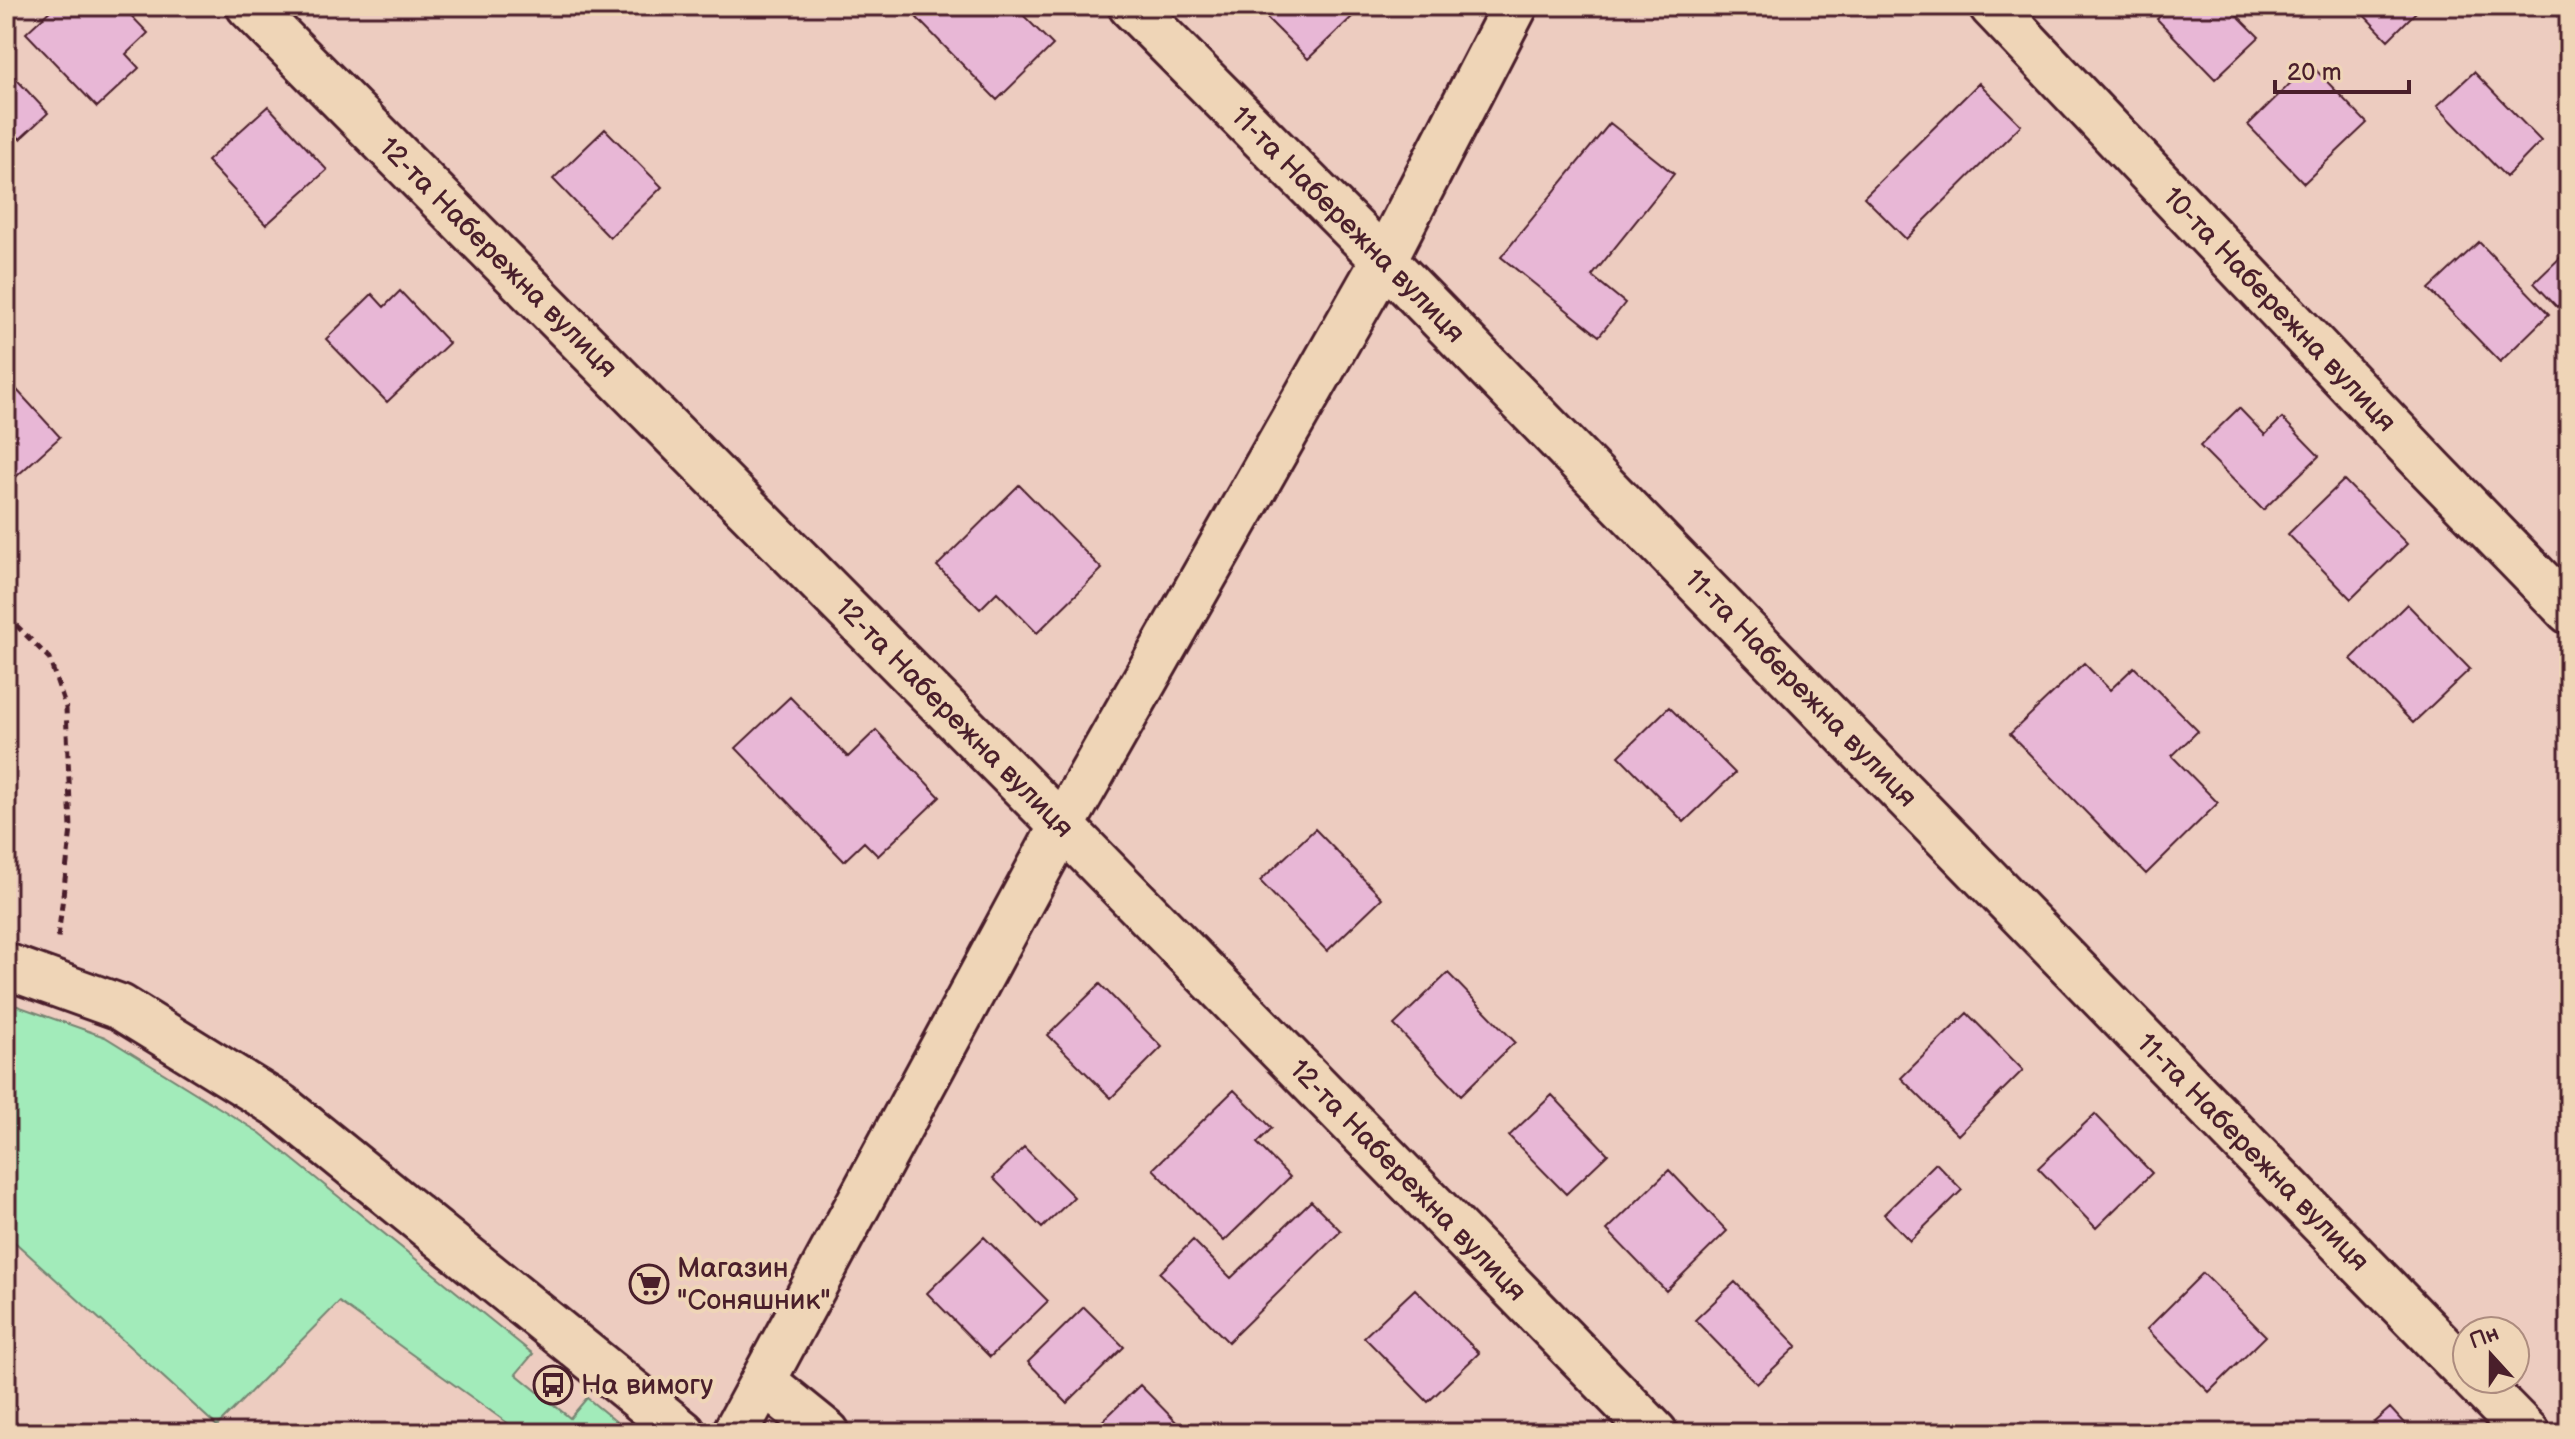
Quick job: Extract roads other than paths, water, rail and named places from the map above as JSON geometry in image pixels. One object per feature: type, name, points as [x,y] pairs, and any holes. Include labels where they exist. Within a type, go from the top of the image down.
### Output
[{"type":"street","name":"12-та Набережна вулиця","points":[[249,6],[1062,826],[1655,1433]]},
{"type":"street","name":"11-та Набережна вулиця","points":[[1131,6],[1384,260],[2451,1356]]},
{"type":"street","points":[[735,1433],[1062,826],[1384,260],[1515,6]]},
{"type":"street","name":"10-та Набережна вулиця","points":[[1992,6],[2569,611]]},
{"type":"street","points":[[6,966],[120,1007],[280,1106],[683,1433]]},
{"type":"street","points":[[763,1381],[827,1433]]},
{"type":"street","points":[[2490,1395],[2527,1433]]},
{"type":"place","name":"Магазин \"Соняшник\"","points":[[649,1284]]},
{"type":"place","name":"На вимогу","points":[[553,1385]]}]
